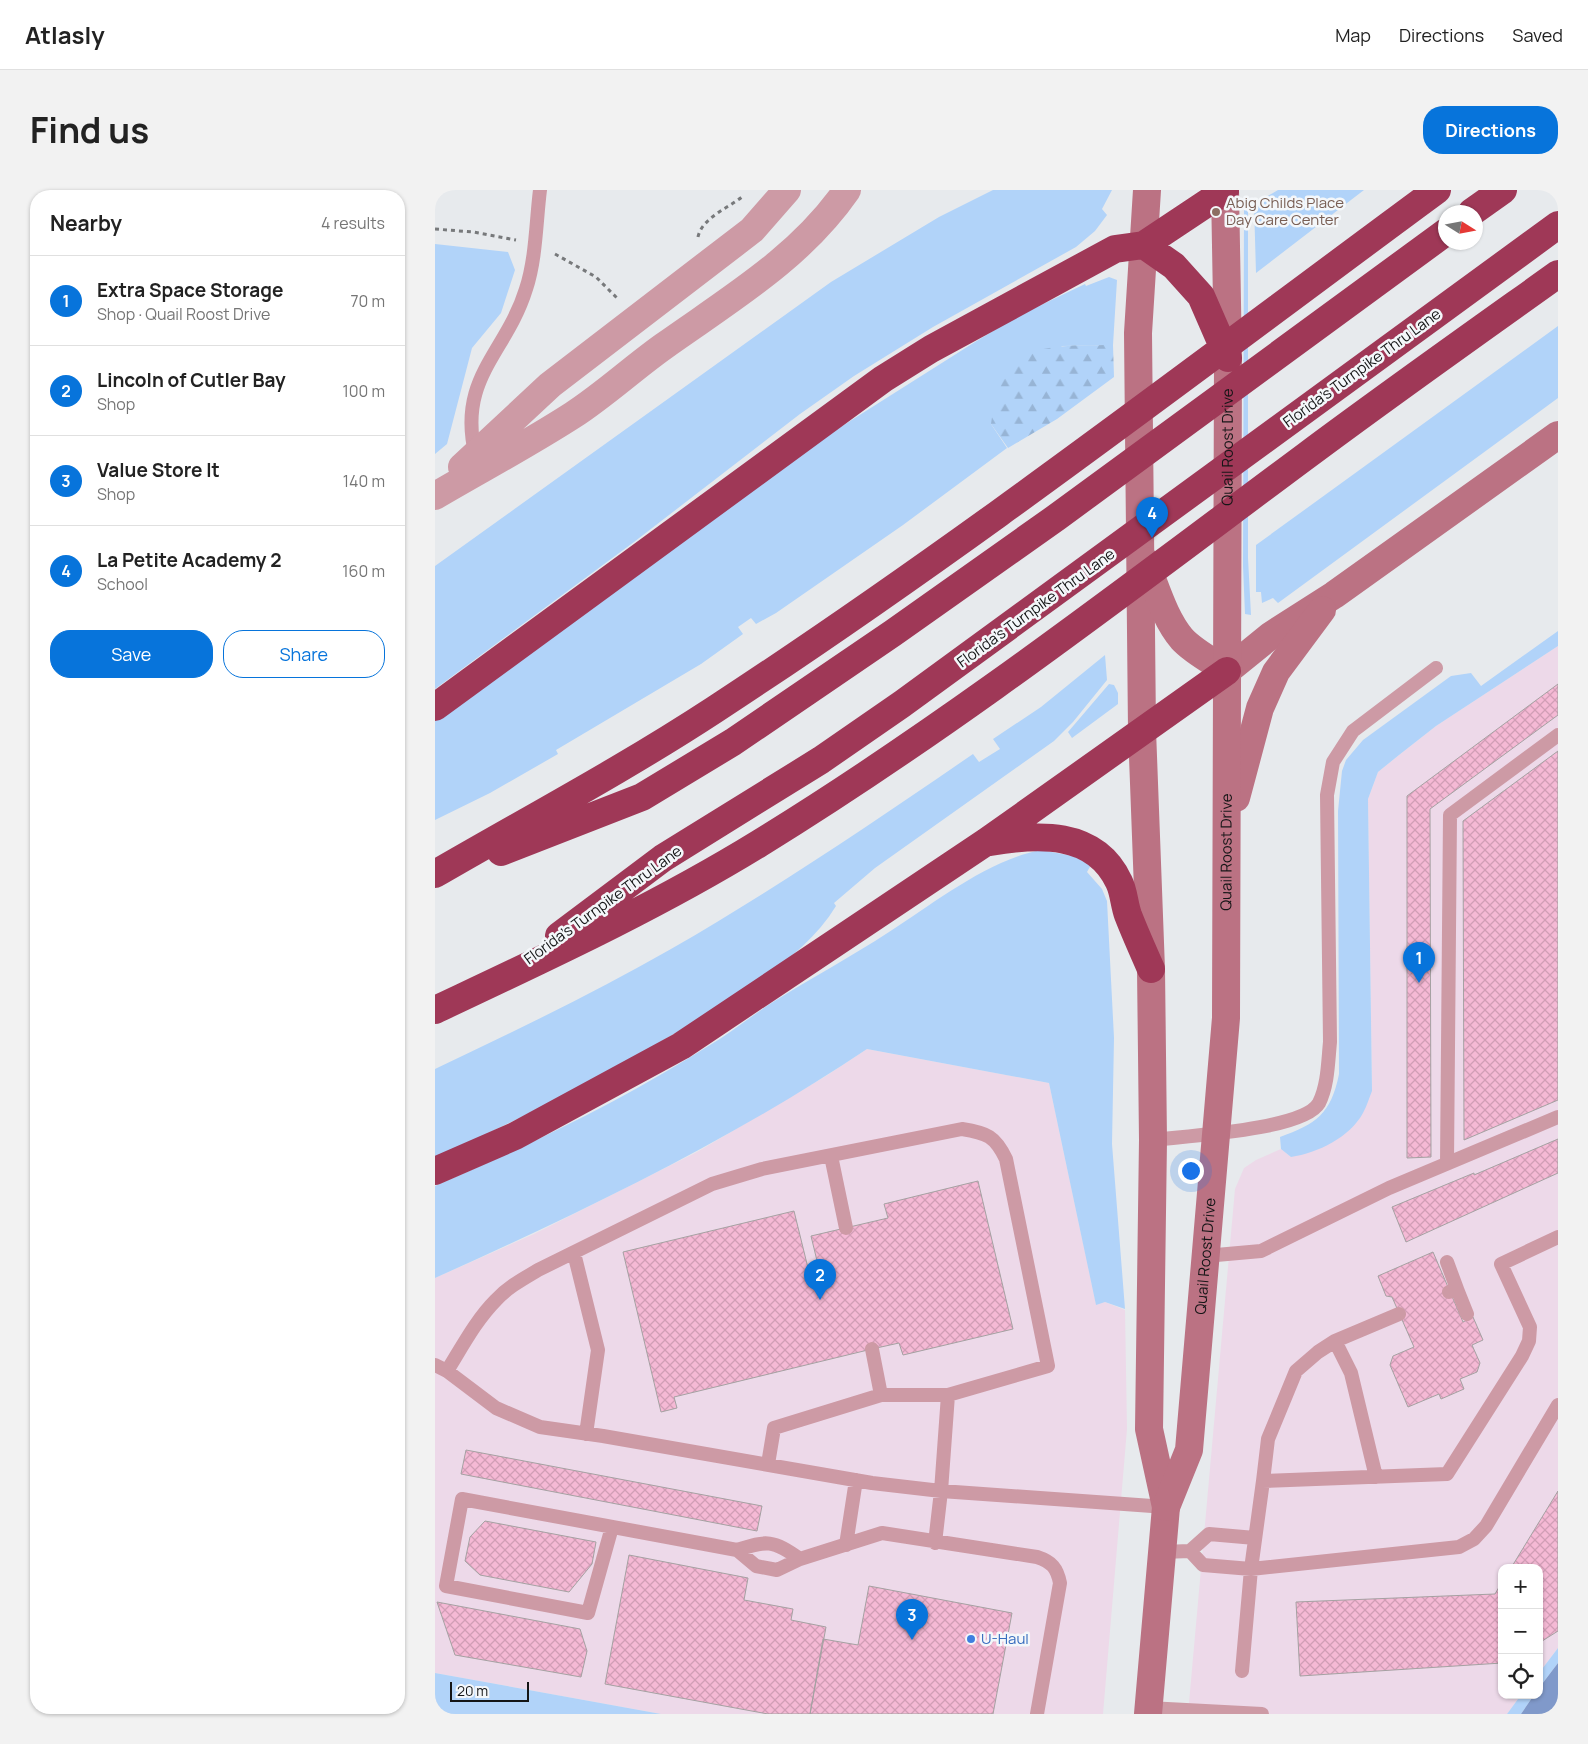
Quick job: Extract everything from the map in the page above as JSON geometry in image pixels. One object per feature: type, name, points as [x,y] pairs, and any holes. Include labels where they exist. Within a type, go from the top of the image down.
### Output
[{"type":"highway","points":[[435,707],[883,379],[931,349],[1115,250],[1143,245],[1225,190]]},
{"type":"highway","points":[[435,876],[713,711],[1057,470],[1437,190]]},
{"type":"highway","points":[[1482,205],[1503,190]]},
{"type":"highway","name":"Florida's Turnpike Thru Lane","points":[[504,977],[663,858],[821,760],[1078,577],[1558,225]]},
{"type":"highway","points":[[435,876],[642,798],[733,742],[1057,517],[1438,237]]},
{"type":"highway","points":[[1143,245],[1174,266],[1197,291],[1228,358]]},
{"type":"highway","points":[[435,1010],[677,891],[760,843],[865,774],[1078,627],[1308,455],[1558,274]]},
{"type":"highway","points":[[435,1171],[515,1136],[681,1046],[986,842],[1227,670]]},
{"type":"highway","points":[[986,842],[1032,836],[1053,837],[1085,846],[1101,857],[1119,881],[1127,913],[1151,968]]},
{"type":"main road","name":"Quail Roost Drive","points":[[1147,190],[1138,333],[1142,730],[1151,968],[1153,1140],[1149,1429],[1166,1507]]},
{"type":"main road","name":"Quail Roost Drive","points":[[1148,1711],[1166,1507],[1189,1450],[1225,1018],[1228,358],[1225,190]]},
{"type":"main road","points":[[1139,546],[1168,617],[1182,639],[1200,654],[1227,670],[1270,636],[1334,595],[1558,435]]},
{"type":"main road","points":[[1227,835],[1258,716],[1272,680],[1285,658],[1334,595]]},
{"type":"street","points":[[435,494],[477,462],[550,385],[751,230],[787,190]]},
{"type":"street","points":[[477,462],[574,414],[783,260],[830,215],[847,190]]},
{"type":"street","points":[[751,230],[783,260]]},
{"type":"lane","points":[[477,462],[469,426],[472,404],[486,365],[518,310],[526,290],[540,190]]},
{"type":"lane","points":[[1153,1140],[1276,1125],[1303,1116],[1318,1104],[1326,1081],[1330,1042],[1327,795],[1333,762],[1353,731],[1436,668]]},
{"type":"lane","points":[[1447,1163],[1451,814],[1558,735]]},
{"type":"lane","points":[[1205,1256],[1261,1251],[1389,1188],[1558,1117]]},
{"type":"lane","points":[[769,1464],[774,1428],[881,1395],[948,1395],[1048,1366],[1007,1159],[998,1142],[983,1133],[962,1129],[762,1169],[712,1184],[574,1253],[513,1286],[496,1300],[441,1368],[496,1408],[518,1420],[540,1427],[856,1480],[941,1491],[1166,1507]]},
{"type":"lane","points":[[831,1156],[847,1228]]},
{"type":"lane","points":[[1263,1480],[1447,1474],[1522,1356],[1529,1340],[1529,1327],[1501,1264],[1558,1237]]},
{"type":"lane","points":[[574,1253],[598,1350],[586,1434]]},
{"type":"lane","points":[[1447,1262],[1453,1290],[1467,1314]]},
{"type":"lane","points":[[1242,1671],[1251,1569],[1268,1439],[1296,1371],[1335,1341],[1399,1314]]},
{"type":"lane","points":[[1335,1341],[1351,1373],[1376,1477]]},
{"type":"lane","points":[[872,1349],[881,1395]]},
{"type":"lane","points":[[935,1543],[948,1395]]},
{"type":"lane","points":[[1190,1552],[1203,1565],[1251,1569],[1459,1547],[1473,1539],[1485,1526],[1558,1405]]},
{"type":"lane","points":[[846,1545],[856,1480]]},
{"type":"lane","points":[[613,1527],[588,1613],[446,1586],[462,1499],[613,1527],[737,1550],[761,1542],[782,1547],[800,1559]]},
{"type":"lane","points":[[737,1550],[756,1566],[777,1570],[800,1559],[882,1533],[935,1543],[1037,1557],[1053,1564],[1058,1573],[1060,1583],[1037,1714]]},
{"type":"lane","points":[[1162,1552],[1190,1552],[1209,1534],[1255,1538]]},
{"type":"lane","points":[[1148,1711],[1262,1714]]},
{"type":"path","points":[[699,243],[699,232],[706,222],[743,196]]},
{"type":"path","points":[[435,229],[489,234],[525,242]]},
{"type":"path","points":[[547,251],[578,265],[596,277],[619,301]]},
{"type":"shaded area","points":[[1558,646],[1558,1648],[1543,1668],[1543,1564],[1498,1564],[1498,1699],[1518,1699],[1507,1714],[1188,1714],[1235,1189],[1244,1168],[1256,1160],[1281,1149],[1291,1157],[1372,1091],[1368,799],[1378,772],[1436,726]]},
{"type":"shaded area","points":[[867,1049],[1049,1083],[1096,1304],[1105,1302],[1125,1310],[1127,1429],[1103,1714],[661,1714],[435,1673],[435,1278],[534,1234],[697,1152],[826,1076]]},
{"type":"shaded area","points":[[1558,1663],[1558,1714],[1521,1714],[1531,1699],[1543,1699],[1543,1683]]},
{"type":"green space","points":[[993,190],[1112,190],[1102,209],[1107,215],[1095,231],[1076,247],[933,327],[854,376],[800,414],[634,542],[435,689],[435,566],[831,282],[939,217]]},
{"type":"green space","points":[[1278,190],[1364,190],[1256,273],[1254,204]]},
{"type":"green space","points":[[1244,210],[1248,210],[1248,558],[1251,615],[1245,614],[1243,566]]},
{"type":"green space","points":[[435,244],[508,252],[515,270],[501,313],[472,348],[447,444],[435,454]]},
{"type":"green space","points":[[1109,277],[1117,280],[1113,345],[1062,346],[991,424],[1007,448],[903,525],[776,613],[756,624],[751,618],[738,627],[743,634],[701,664],[556,750],[558,754],[490,793],[435,820],[435,721],[828,435],[1016,317],[1085,284],[1086,286]]},
{"type":"green space","points":[[1558,326],[1558,398],[1278,603],[1273,598],[1262,603],[1261,592],[1256,592],[1256,545]]},
{"type":"green space","points":[[1113,345],[1114,377],[1057,419],[1008,448],[991,424],[997,397],[1005,377],[1016,363],[1029,354],[1046,349],[1065,346]]},
{"type":"green space","points":[[1558,631],[1558,646],[1436,726],[1378,772],[1368,799],[1372,1091],[1357,1122],[1342,1136],[1322,1148],[1291,1157],[1281,1149],[1280,1137],[1303,1127],[1320,1116],[1336,1088],[1339,1074],[1338,811],[1342,771],[1346,760],[1363,740],[1451,676],[1471,673],[1481,686]]},
{"type":"green space","points":[[1105,655],[1107,680],[1073,722],[1054,741],[875,868],[834,903],[836,906],[825,922],[813,936],[785,961],[722,1004],[617,1067],[509,1123],[435,1158],[435,1069],[584,996],[671,949],[786,879],[973,754],[979,762],[1000,749],[993,739],[1041,707]]},
{"type":"green space","points":[[1109,684],[1114,685],[1118,693],[1118,704],[1072,738],[1068,732]]},
{"type":"green space","points":[[1041,850],[1073,856],[1091,865],[1087,872],[1102,889],[1107,901],[1114,1038],[1112,1144],[1125,1309],[1105,1302],[1096,1305],[1049,1083],[867,1049],[816,1082],[710,1144],[546,1227],[435,1278],[435,1186],[541,1138],[610,1103],[718,1040],[773,1002],[875,941],[962,884],[1001,863]]},
{"type":"green space","points":[[1558,1648],[1558,1663],[1543,1683],[1543,1668]]},
{"type":"green space","points":[[435,1673],[661,1714],[435,1714]]},
{"type":"green space","points":[[1518,1699],[1531,1699],[1521,1714],[1507,1714]]},
{"type":"building","points":[[1558,684],[1558,715],[1430,809],[1431,1157],[1407,1158],[1407,796]]},
{"type":"building","points":[[1558,751],[1558,1100],[1464,1140],[1463,821]]},
{"type":"building","points":[[1558,1139],[1558,1173],[1406,1242],[1392,1207]]},
{"type":"building","points":[[978,1181],[1013,1329],[903,1355],[899,1343],[872,1349],[674,1397],[677,1408],[661,1412],[623,1252],[794,1211],[809,1272],[819,1269],[811,1236],[888,1218],[884,1204]]},
{"type":"building","points":[[1433,1252],[1463,1322],[1473,1317],[1483,1340],[1472,1345],[1480,1363],[1477,1372],[1460,1379],[1464,1389],[1441,1399],[1439,1394],[1408,1407],[1390,1365],[1393,1356],[1414,1347],[1392,1297],[1386,1296],[1378,1276]]},
{"type":"building","points":[[466,1450],[762,1506],[757,1531],[461,1474]]},
{"type":"building","points":[[1558,1491],[1558,1631],[1543,1640],[1543,1564],[1513,1564]]},
{"type":"building","points":[[485,1521],[596,1542],[592,1564],[569,1592],[480,1575],[465,1561],[470,1537]]},
{"type":"building","points":[[629,1555],[748,1578],[744,1600],[793,1609],[791,1620],[826,1627],[810,1714],[768,1714],[605,1684]]},
{"type":"building","points":[[869,1586],[1012,1613],[993,1714],[810,1714],[823,1639],[858,1645]]},
{"type":"building","points":[[1498,1589],[1498,1663],[1300,1676],[1296,1602],[1495,1594]]},
{"type":"building","points":[[437,1602],[580,1629],[587,1651],[581,1677],[455,1655]]},
{"type":"place","name":"Abig Childs Place Day Care Center","points":[[1216,212]]},
{"type":"place","name":"La Petite Academy 2","points":[[1152,538]]},
{"type":"place","name":"Extra Space Storage","points":[[1419,983]]},
{"type":"place","name":"Lincoln of Cutler Bay","points":[[820,1300]]},
{"type":"place","name":"U-Haul","points":[[971,1639]]},
{"type":"place","name":"Value Store It","points":[[912,1640]]}]
